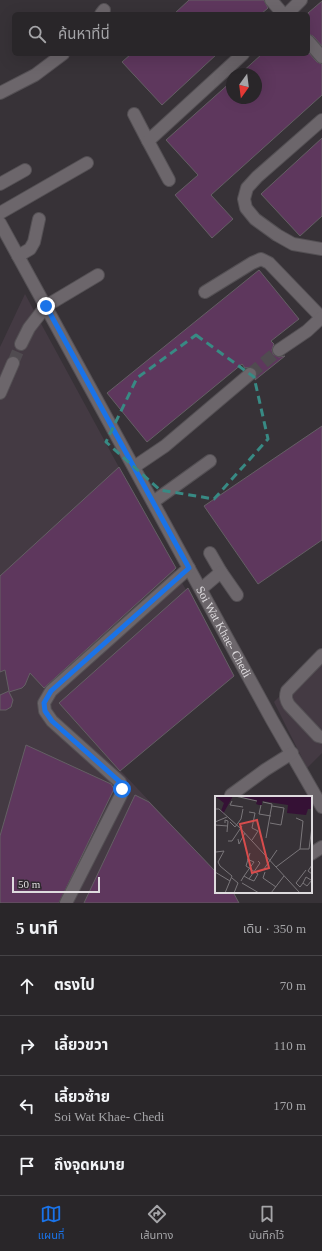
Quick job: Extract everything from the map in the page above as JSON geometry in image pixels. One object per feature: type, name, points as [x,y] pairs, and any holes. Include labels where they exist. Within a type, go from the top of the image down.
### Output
[{"type":"street","points":[[271,0],[281,12]]},
{"type":"street","points":[[289,12],[301,0]]},
{"type":"street","points":[[310,43],[322,56]]},
{"type":"street","points":[[0,93],[35,75],[60,56]]},
{"type":"street","points":[[148,142],[241,56]]},
{"type":"street","points":[[134,114],[169,180]]},
{"type":"street","points":[[322,120],[257,177],[247,188],[244,199],[246,208],[255,219],[277,235],[293,244],[322,249]]},
{"type":"street","points":[[0,213],[87,163]]},
{"type":"street","points":[[0,184],[25,170]]},
{"type":"street","points":[[18,256],[30,248],[34,242],[39,218]]},
{"type":"street","name":"Soi Wat Khae- Chedi","points":[[0,224],[272,720],[292,753],[313,796],[322,807]]},
{"type":"street","points":[[205,292],[252,263],[261,259],[269,263],[322,318],[307,331],[279,350]]},
{"type":"street","points":[[21,344],[29,328],[46,306],[98,275]]},
{"type":"street","points":[[0,393],[13,363]]},
{"type":"street","points":[[134,467],[165,446],[250,374]]},
{"type":"street","points":[[153,502],[210,461]]},
{"type":"street","points":[[210,553],[237,595]]},
{"type":"street","points":[[66,903],[121,795],[122,789],[120,782],[52,721],[45,711],[44,703],[51,691],[189,568]]},
{"type":"street","points":[[201,589],[222,572]]},
{"type":"street","points":[[322,655],[285,694],[289,705],[318,736],[322,737]]},
{"type":"street","points":[[272,720],[289,705]]},
{"type":"street","points":[[231,795],[265,770],[292,753]]},
{"type":"street","points":[[312,853],[322,847]]},
{"type":"highlighted area","points":[[196,335],[254,377],[268,439],[214,499],[160,490],[106,442],[137,378]]},
{"type":"shaded area","points":[[25,294],[172,565],[233,673],[120,770],[215,871],[215,893],[218,893],[236,903],[0,903],[0,347]]},
{"type":"shaded area","points":[[322,653],[322,753],[307,768],[274,702]]},
{"type":"building","points":[[189,0],[264,0],[268,8],[263,12],[176,12]]},
{"type":"building","points":[[322,1],[322,46],[310,35],[309,12]]},
{"type":"building","points":[[310,54],[317,62],[322,64],[322,95],[211,195],[233,219],[212,238],[175,195],[198,175],[166,140],[226,86],[226,104],[262,104],[262,68],[247,68],[260,56],[310,56]]},
{"type":"building","points":[[129,56],[215,56],[162,105],[122,62]]},
{"type":"building","points":[[322,138],[322,216],[300,236],[261,194]]},
{"type":"building","points":[[259,270],[299,319],[271,341],[274,344],[272,350],[273,354],[279,357],[285,356],[255,380],[257,373],[256,369],[252,367],[245,368],[242,364],[147,442],[107,393]]},
{"type":"building","points":[[322,426],[322,540],[258,584],[204,506]]},
{"type":"building","points":[[119,467],[176,568],[44,688],[30,673],[25,685],[22,688],[9,692],[13,700],[11,707],[6,710],[0,710],[0,695],[9,691],[5,670],[0,672],[0,576]]},
{"type":"building","points":[[188,588],[234,676],[120,771],[59,703]]},
{"type":"building","points":[[26,745],[111,784],[114,789],[59,903],[0,903],[0,836]]},
{"type":"building","points":[[135,795],[149,802],[215,871],[215,893],[234,893],[239,903],[84,903]]},
{"type":"tunnel","points":[[13,363],[21,344]]},
{"type":"tunnel","points":[[250,374],[279,350]]},
{"type":"route","points":[[46,306],[189,568],[51,691],[44,703],[45,711],[52,721],[120,782],[122,789]]}]
